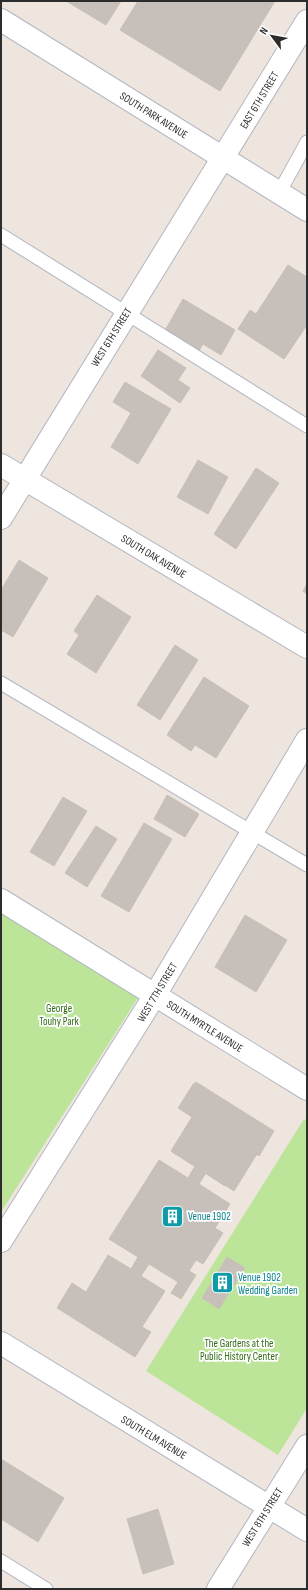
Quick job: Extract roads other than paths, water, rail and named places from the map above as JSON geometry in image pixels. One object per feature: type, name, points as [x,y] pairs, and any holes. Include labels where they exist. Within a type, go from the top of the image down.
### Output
[{"type":"street","name":"SOUTH PARK AVENUE","points":[[1,20],[307,210]]},
{"type":"street","name":"EAST 6TH STREET","points":[[224,158],[307,21]]},
{"type":"street","name":"WEST 6TH STREET","points":[[1,518],[125,314],[224,158]]},
{"type":"street","name":"SOUTH OAK AVENUE","points":[[1,465],[307,647]]},
{"type":"street","name":"WEST 7TH STREET","points":[[1,1241],[155,995],[307,740]]},
{"type":"street","name":"SOUTH MYRTLE AVENUE","points":[[1,900],[307,1089]]},
{"type":"street","name":"SOUTH ELM AVENUE","points":[[1,1343],[307,1530]]},
{"type":"street","name":"WEST 8TH STREET","points":[[218,1589],[307,1446]]},
{"type":"lane","points":[[280,193],[307,142]]},
{"type":"lane","points":[[1,235],[125,314],[307,426]]},
{"type":"lane","points":[[1,683],[307,865]]},
{"type":"lane","points":[[1,1561],[46,1589]]},
{"type":"place","name":"Venue 1902","points":[[173,1216]]},
{"type":"place","name":"Venue 1902 Wedding Garden","points":[[223,1283]]},
{"type":"park label","name":"George Touhy Park","points":[[59,1014]]},
{"type":"park label","name":"The Gardens at the Public History Center","points":[[239,1349]]}]
